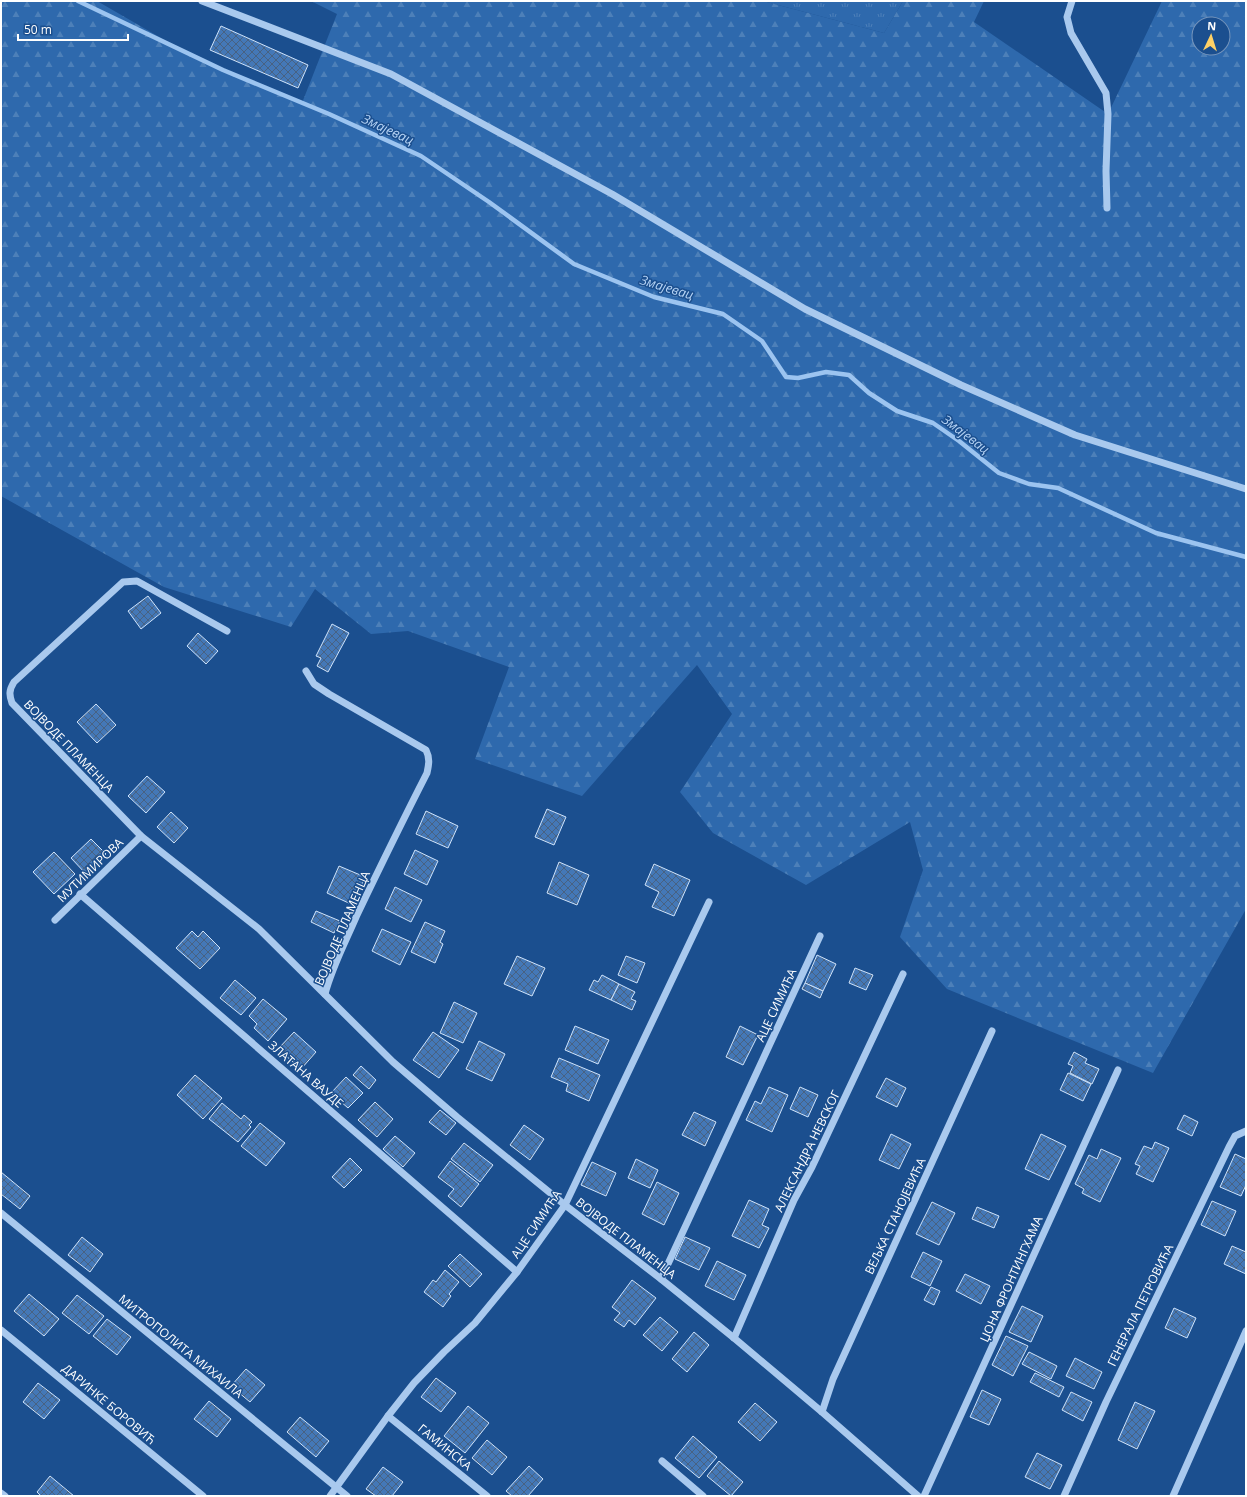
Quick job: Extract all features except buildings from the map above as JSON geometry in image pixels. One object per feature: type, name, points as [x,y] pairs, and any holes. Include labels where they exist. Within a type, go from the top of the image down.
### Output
[{"type":"street","points":[[202,1],[391,74],[612,194],[805,309],[961,385],[1074,435],[1246,489]]},
{"type":"street","points":[[1072,1],[1067,18],[1071,33],[1106,93],[1108,114],[1106,171],[1107,208]]},
{"type":"street","name":"ВОЈВОДЕ ПЛАМЕНЦА","points":[[227,630],[137,581],[123,582],[14,682],[10,688],[9,696],[12,703],[141,836],[259,929],[393,1062],[456,1117],[734,1338],[918,1496]]},
{"type":"street","name":"ВОЈВОДЕ ПЛАМЕНЦА","points":[[306,671],[314,684],[426,750],[429,755],[430,762],[427,773],[378,870],[328,980],[325,994]]},
{"type":"street","name":"МУТИМИРОВА","points":[[55,920],[141,836]]},
{"type":"street","name":"ЗЛАТАНА ВАУДЕ","points":[[80,894],[517,1272]]},
{"type":"street","name":"АЦЕ СИМИЋА","points":[[330,1496],[414,1383],[475,1323],[517,1272],[565,1204],[709,902]]},
{"type":"street","name":"АЦЕ СИМИЋА","points":[[661,1279],[820,936]]},
{"type":"street","name":"АЛЕКСАНДРА НЕВСКОГ","points":[[734,1338],[794,1200],[812,1167],[903,974]]},
{"type":"street","name":"ВЕЉКА СТАНОЈЕВИЋА","points":[[822,1412],[833,1379],[992,1031]]},
{"type":"street","name":"ЏОНА ФРОНТИНГХАМА","points":[[924,1496],[1118,1070]]},
{"type":"street","name":"ГЕНЕРАЛА ПЕТРОВИЋА","points":[[1064,1496],[1106,1402],[1229,1147],[1235,1136],[1246,1131]]},
{"type":"street","name":"МИТРОПОЛИТА МИХАИЛА","points":[[1,1213],[347,1496]]},
{"type":"street","name":"ДАРИНКЕ БОРОВИЋ","points":[[1,1330],[203,1496]]},
{"type":"street","points":[[1174,1496],[1246,1331]]},
{"type":"street","name":"ГАМИНСКА","points":[[388,1416],[487,1496]]},
{"type":"street","points":[[662,1461],[702,1496]]},
{"type":"street","points":[[1,1493],[5,1496]]},
{"type":"green space","points":[[1,1],[97,1],[206,64],[302,103],[337,14],[311,1],[763,1],[884,33],[903,1],[984,1],[974,22],[1108,114],[1162,1],[1246,1],[1246,909],[1153,1073],[947,989],[900,937],[923,870],[910,822],[806,885],[713,833],[680,792],[732,714],[697,665],[582,796],[475,759],[509,667],[408,631],[371,634],[315,589],[291,627],[164,587],[1,496]]},
{"type":"green space","points":[[763,1],[903,1],[884,33]]},
{"type":"waterway","name":"Змајевац","points":[[78,1],[223,70],[329,114],[421,156],[489,202],[574,264],[654,297],[723,314],[762,341],[786,377],[798,378],[826,372],[849,375],[869,393],[897,411],[933,423],[959,441],[999,473],[1029,484],[1058,488],[1156,533],[1246,557]]}]
